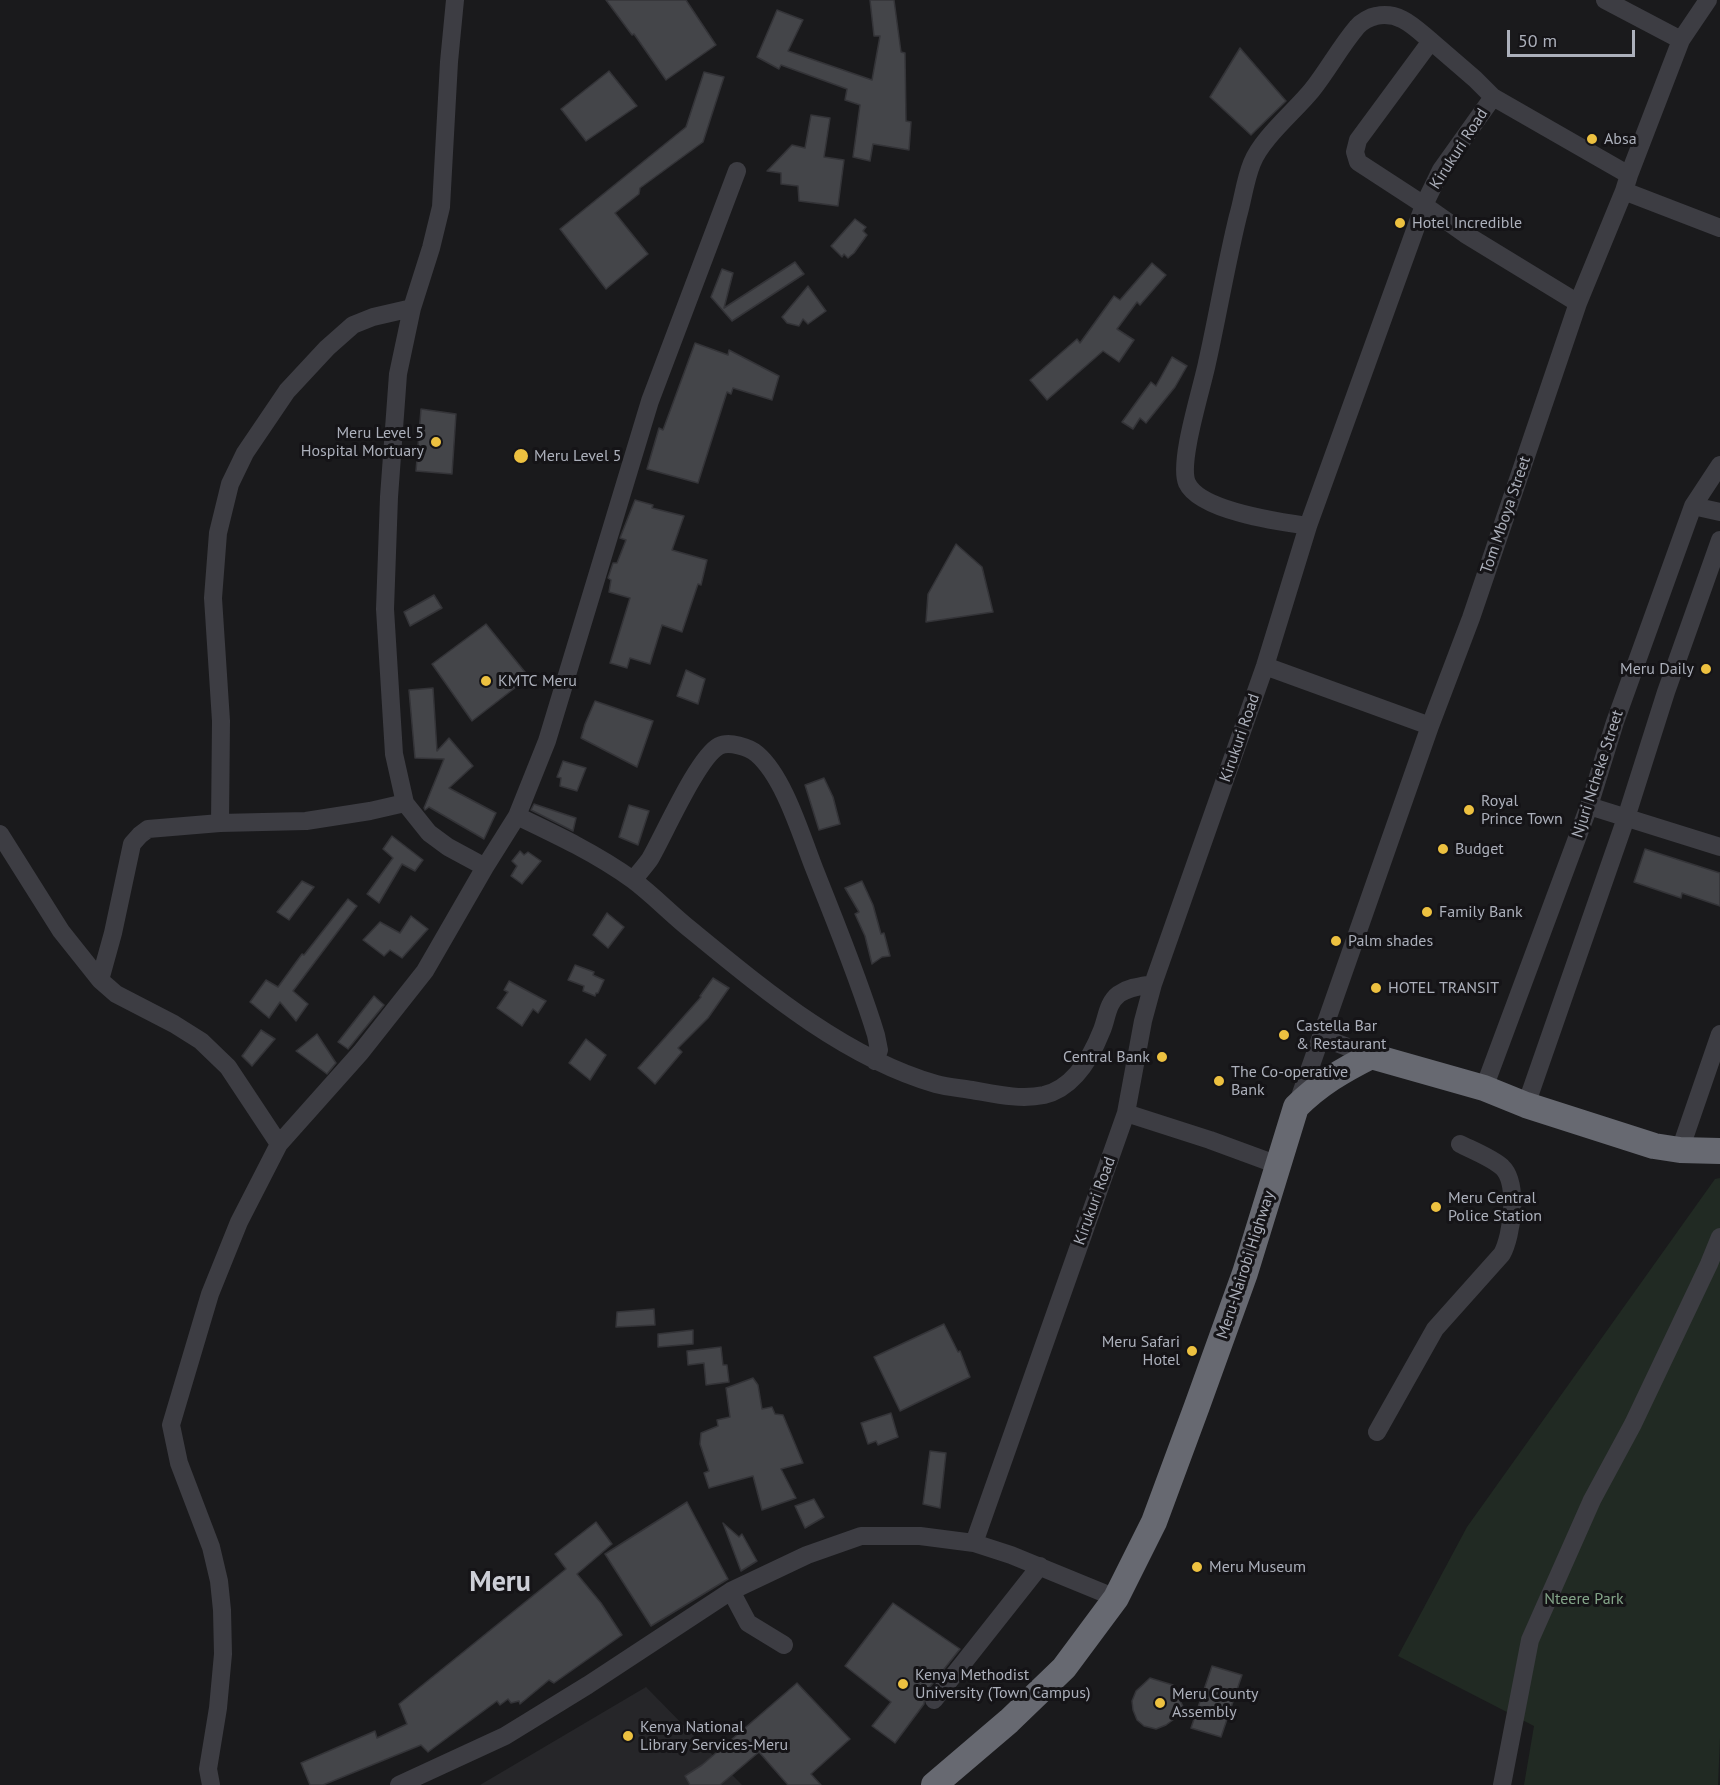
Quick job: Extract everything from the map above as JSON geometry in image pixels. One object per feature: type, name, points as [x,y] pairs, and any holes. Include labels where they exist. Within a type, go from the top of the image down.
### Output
[{"type":"highway","points":[[1371,1056],[1484,1088],[1526,1105],[1654,1146],[1680,1150],[1720,1151]]},
{"type":"highway","name":"Meru-Nairobi Highway","points":[[934,1785],[1009,1721],[1064,1668],[1092,1634],[1116,1598],[1154,1522],[1245,1273],[1296,1107],[1333,1076],[1371,1056]]},
{"type":"street","points":[[455,0],[449,62],[441,207],[412,308],[399,374],[389,497],[385,609],[394,754],[405,803],[429,833],[448,848],[485,867]]},
{"type":"street","points":[[1605,0],[1681,40]]},
{"type":"street","name":"Tom Mboya Street","points":[[1296,1107],[1430,726],[1471,618],[1578,303],[1681,40],[1708,0]]},
{"type":"street","points":[[1308,526],[1276,521],[1215,504],[1197,495],[1187,483],[1185,471],[1186,454],[1208,362],[1223,280],[1252,164],[1260,147],[1312,89],[1359,25],[1374,16],[1392,14],[1407,22],[1469,74],[1493,98]]},
{"type":"street","points":[[1431,41],[1358,140],[1355,152],[1358,162],[1465,234],[1578,303]]},
{"type":"street","name":"Kirukuri Road","points":[[974,1543],[1126,1113],[1143,1022],[1153,984],[1265,666],[1308,526],[1424,205],[1441,170],[1493,98],[1626,183],[1720,228]]},
{"type":"street","points":[[211,1785],[208,1769],[218,1708],[223,1654],[219,1581],[211,1547],[179,1463],[171,1425],[210,1294],[239,1222],[279,1144],[312,1110],[361,1052],[425,971],[485,867],[518,816],[547,741],[650,401],[737,171]]},
{"type":"street","points":[[220,823],[221,721],[213,598],[218,533],[230,484],[245,453],[287,391],[327,348],[354,325],[373,317],[412,308]]},
{"type":"street","name":"Njuri Ncheke Street","points":[[1484,1088],[1589,806],[1615,722],[1693,506],[1720,465]]},
{"type":"street","points":[[1693,506],[1720,512]]},
{"type":"street","points":[[1526,1105],[1720,540]]},
{"type":"street","points":[[1265,666],[1430,726]]},
{"type":"street","points":[[633,880],[649,861],[674,812],[709,754],[720,745],[734,745],[757,753],[773,774],[790,807],[846,948],[876,1035],[879,1050],[875,1060]]},
{"type":"street","points":[[100,981],[120,906],[132,844],[148,829],[220,823],[306,821],[405,803]]},
{"type":"street","points":[[1589,806],[1720,848]]},
{"type":"street","points":[[518,816],[581,846],[633,880],[691,930],[842,1043],[875,1060],[936,1084],[1013,1097],[1042,1095],[1060,1089],[1079,1073],[1103,1029],[1107,1010],[1117,995],[1130,988],[1153,984]]},
{"type":"street","points":[[0,834],[61,931],[100,981],[116,994],[201,1041],[228,1067],[279,1144]]},
{"type":"street","points":[[1680,1150],[1720,1034]]},
{"type":"street","points":[[1321,1037],[1371,1056]]},
{"type":"street","points":[[1126,1113],[1278,1165]]},
{"type":"street","points":[[1377,1432],[1435,1329],[1507,1246],[1511,1225],[1509,1180],[1502,1167],[1460,1144]]},
{"type":"street","points":[[1502,1785],[1530,1640],[1592,1500],[1633,1424],[1720,1237]]},
{"type":"street","points":[[399,1785],[505,1736],[732,1591],[807,1555],[861,1536],[920,1536],[974,1543],[1040,1566],[1116,1598]]},
{"type":"street","points":[[934,1700],[1040,1566]]},
{"type":"street","points":[[732,1591],[748,1623],[784,1645]]},
{"type":"shaded area","name":"Kenya National Library Services-Meru","points":[[646,1687],[742,1785],[480,1785]]},
{"type":"green space","name":"Nteere Park","points":[[1720,1178],[1720,1738],[1718,1785],[1524,1785],[1534,1726],[1398,1656],[1467,1527],[1715,1179]]},
{"type":"building","points":[[606,0],[686,0],[716,45],[666,80],[634,34],[632,35]]},
{"type":"building","points":[[870,0],[894,0],[901,52],[905,53],[906,121],[911,122],[909,150],[873,144],[870,161],[853,157],[860,105],[845,100],[847,89],[781,65],[779,69],[757,57],[777,10],[803,20],[788,51],[872,80],[880,36],[874,36]]},
{"type":"building","points":[[1240,48],[1286,101],[1251,135],[1210,97]]},
{"type":"building","points":[[609,71],[637,106],[586,141],[561,109]]},
{"type":"building","points":[[704,72],[724,77],[703,142],[640,188],[639,194],[615,213],[648,254],[606,289],[560,229],[686,127]]},
{"type":"building","points":[[811,115],[830,118],[824,157],[844,160],[838,206],[799,201],[798,186],[781,184],[781,173],[767,171],[792,145],[805,148]]},
{"type":"building","points":[[855,219],[866,227],[863,231],[867,235],[854,253],[848,258],[844,254],[842,257],[831,246]]},
{"type":"building","points":[[795,262],[804,274],[732,321],[711,297],[722,269],[733,273],[724,308]]},
{"type":"building","points":[[1152,263],[1166,275],[1140,305],[1137,302],[1117,329],[1134,340],[1119,362],[1103,351],[1047,400],[1030,380],[1077,339],[1080,343],[1114,296],[1120,300]]},
{"type":"building","points":[[808,286],[826,311],[808,324],[803,319],[799,326],[787,323],[782,317]]},
{"type":"building","points":[[695,343],[728,355],[729,350],[779,376],[772,400],[733,388],[731,394],[727,392],[698,483],[647,469],[659,428],[663,430]]},
{"type":"building","points":[[1172,357],[1187,366],[1175,387],[1146,423],[1140,418],[1133,429],[1122,422],[1151,382],[1156,386]]},
{"type":"building","name":"Meru Level 5 Hospital Mortuary","points":[[421,409],[456,414],[452,474],[416,471]]},
{"type":"building","points":[[635,500],[653,505],[652,508],[684,516],[672,550],[707,560],[701,585],[698,584],[682,632],[662,625],[650,664],[630,658],[627,668],[610,663],[630,598],[609,592],[611,580],[608,578],[613,563],[617,563],[626,540],[620,538]]},
{"type":"building","points":[[956,544],[982,567],[993,612],[926,622],[928,594]]},
{"type":"building","points":[[434,595],[442,608],[410,626],[404,612]]},
{"type":"building","points":[[486,624],[529,677],[472,721],[432,664]]},
{"type":"building","points":[[686,670],[705,679],[698,704],[677,696]]},
{"type":"building","points":[[433,688],[437,751],[449,738],[473,766],[449,788],[496,813],[484,839],[429,807],[425,810],[424,808],[444,759],[415,758],[409,690]]},
{"type":"building","points":[[595,701],[653,721],[637,767],[581,738]]},
{"type":"building","points":[[563,761],[586,768],[577,791],[560,786],[561,778],[557,777]]},
{"type":"building","points":[[824,778],[833,797],[840,824],[819,830],[805,785]]},
{"type":"building","points":[[534,804],[576,818],[573,831],[531,810]]},
{"type":"building","points":[[629,805],[649,811],[638,845],[619,837]]},
{"type":"building","points":[[392,836],[423,860],[415,871],[402,864],[379,903],[367,894],[393,858],[383,849]]},
{"type":"building","points":[[1645,849],[1720,873],[1720,906],[1682,893],[1681,898],[1634,882]]},
{"type":"building","points":[[520,851],[524,855],[528,852],[541,861],[522,884],[511,876],[517,866],[512,861]]},
{"type":"building","points":[[302,881],[314,887],[289,920],[277,912]]},
{"type":"building","points":[[862,881],[873,905],[881,934],[884,933],[890,956],[882,957],[872,964],[865,936],[855,914],[859,912],[845,888]]},
{"type":"building","points":[[348,899],[357,906],[293,991],[308,1004],[296,1021],[280,1002],[269,1018],[250,1002],[266,980],[278,987]]},
{"type":"building","points":[[607,913],[624,927],[608,948],[593,935]]},
{"type":"building","points":[[411,916],[428,929],[402,958],[390,950],[384,956],[363,940],[380,922],[400,933]]},
{"type":"building","points":[[575,965],[594,972],[593,975],[604,980],[595,996],[583,991],[584,986],[568,980]]},
{"type":"building","points":[[713,978],[729,988],[708,1018],[678,1048],[682,1052],[655,1084],[638,1068],[701,997]]},
{"type":"building","points":[[509,981],[546,1001],[538,1013],[533,1009],[522,1026],[497,1008],[508,992],[504,990]]},
{"type":"building","points":[[374,996],[384,1005],[348,1049],[338,1042]]},
{"type":"building","points":[[261,1030],[275,1039],[252,1066],[242,1056]]},
{"type":"building","points":[[317,1034],[336,1063],[327,1074],[296,1051]]},
{"type":"building","points":[[586,1039],[606,1055],[590,1080],[569,1063]]},
{"type":"building","points":[[654,1309],[655,1325],[616,1327],[617,1312]]},
{"type":"building","points":[[944,1324],[958,1352],[960,1351],[970,1377],[900,1411],[874,1357]]},
{"type":"building","points":[[693,1330],[693,1344],[658,1347],[658,1334]]},
{"type":"building","points":[[721,1347],[723,1365],[727,1365],[729,1382],[706,1385],[704,1363],[688,1365],[687,1351]]},
{"type":"building","points":[[753,1378],[758,1385],[762,1409],[772,1407],[775,1414],[783,1415],[803,1463],[781,1469],[796,1498],[762,1510],[753,1476],[709,1488],[704,1473],[709,1471],[700,1444],[701,1433],[718,1426],[717,1420],[730,1417],[726,1388]]},
{"type":"building","points":[[891,1413],[898,1437],[878,1445],[876,1441],[868,1444],[861,1423]]},
{"type":"building","points":[[930,1451],[946,1453],[940,1508],[923,1504]]},
{"type":"building","points":[[814,1499],[824,1517],[805,1528],[795,1506]]},
{"type":"building","points":[[687,1502],[728,1579],[651,1626],[605,1554]]},
{"type":"building","points":[[596,1522],[612,1544],[577,1574],[601,1603],[622,1635],[554,1683],[549,1680],[520,1704],[519,1701],[511,1703],[508,1699],[500,1705],[497,1701],[428,1752],[421,1745],[323,1785],[310,1785],[301,1763],[375,1731],[377,1738],[407,1724],[399,1704],[566,1569],[555,1554]]},
{"type":"building","points":[[723,1523],[739,1537],[742,1534],[757,1561],[741,1571]]},
{"type":"building","name":"Kenya Methodist University (Town Campus)","points":[[893,1603],[960,1649],[925,1693],[924,1704],[895,1743],[872,1726],[891,1702],[845,1666]]},
{"type":"building","points":[[1212,1666],[1242,1675],[1221,1737],[1191,1728]]},
{"type":"building","points":[[1150,1678],[1173,1685],[1185,1711],[1166,1725],[1156,1729],[1144,1726],[1137,1720],[1133,1710],[1132,1701],[1136,1691]]},
{"type":"building","points":[[797,1683],[850,1739],[811,1774],[821,1785],[788,1785],[759,1752],[720,1785],[690,1785],[685,1776],[702,1765]]},
{"type":"place","name":"Absa","points":[[1592,139]]},
{"type":"place","name":"Hotel Incredible","points":[[1400,223]]},
{"type":"place","name":"Meru Level 5 Hospital Mortuary","points":[[436,442]]},
{"type":"place","name":"Meru Level 5","points":[[521,456]]},
{"type":"place","name":"Meru Daily","points":[[1706,669]]},
{"type":"place","name":"KMTC Meru","points":[[486,681]]},
{"type":"place","name":"Royal Prince Town","points":[[1469,810]]},
{"type":"place","name":"Budget","points":[[1443,849]]},
{"type":"place","name":"Family Bank","points":[[1427,912]]},
{"type":"place","name":"Palm shades","points":[[1336,941]]},
{"type":"place","name":"HOTEL TRANSIT","points":[[1376,988]]},
{"type":"place","name":"Castella Bar & Restaurant","points":[[1284,1035]]},
{"type":"place","name":"Central Bank","points":[[1162,1057]]},
{"type":"place","name":"The Co-operative Bank","points":[[1219,1081]]},
{"type":"place","name":"Meru Central Police Station","points":[[1436,1207]]},
{"type":"place","name":"Meru Safari Hotel","points":[[1192,1351]]},
{"type":"place","name":"Meru Museum","points":[[1197,1567]]},
{"type":"place","name":"Kenya Methodist University (Town Campus)","points":[[903,1684]]},
{"type":"place","name":"Meru County Assembly","points":[[1160,1703]]},
{"type":"place","name":"Kenya National Library Services-Meru","points":[[628,1736]]},
{"type":"district","name":"Meru","points":[[500,1583]]}]
